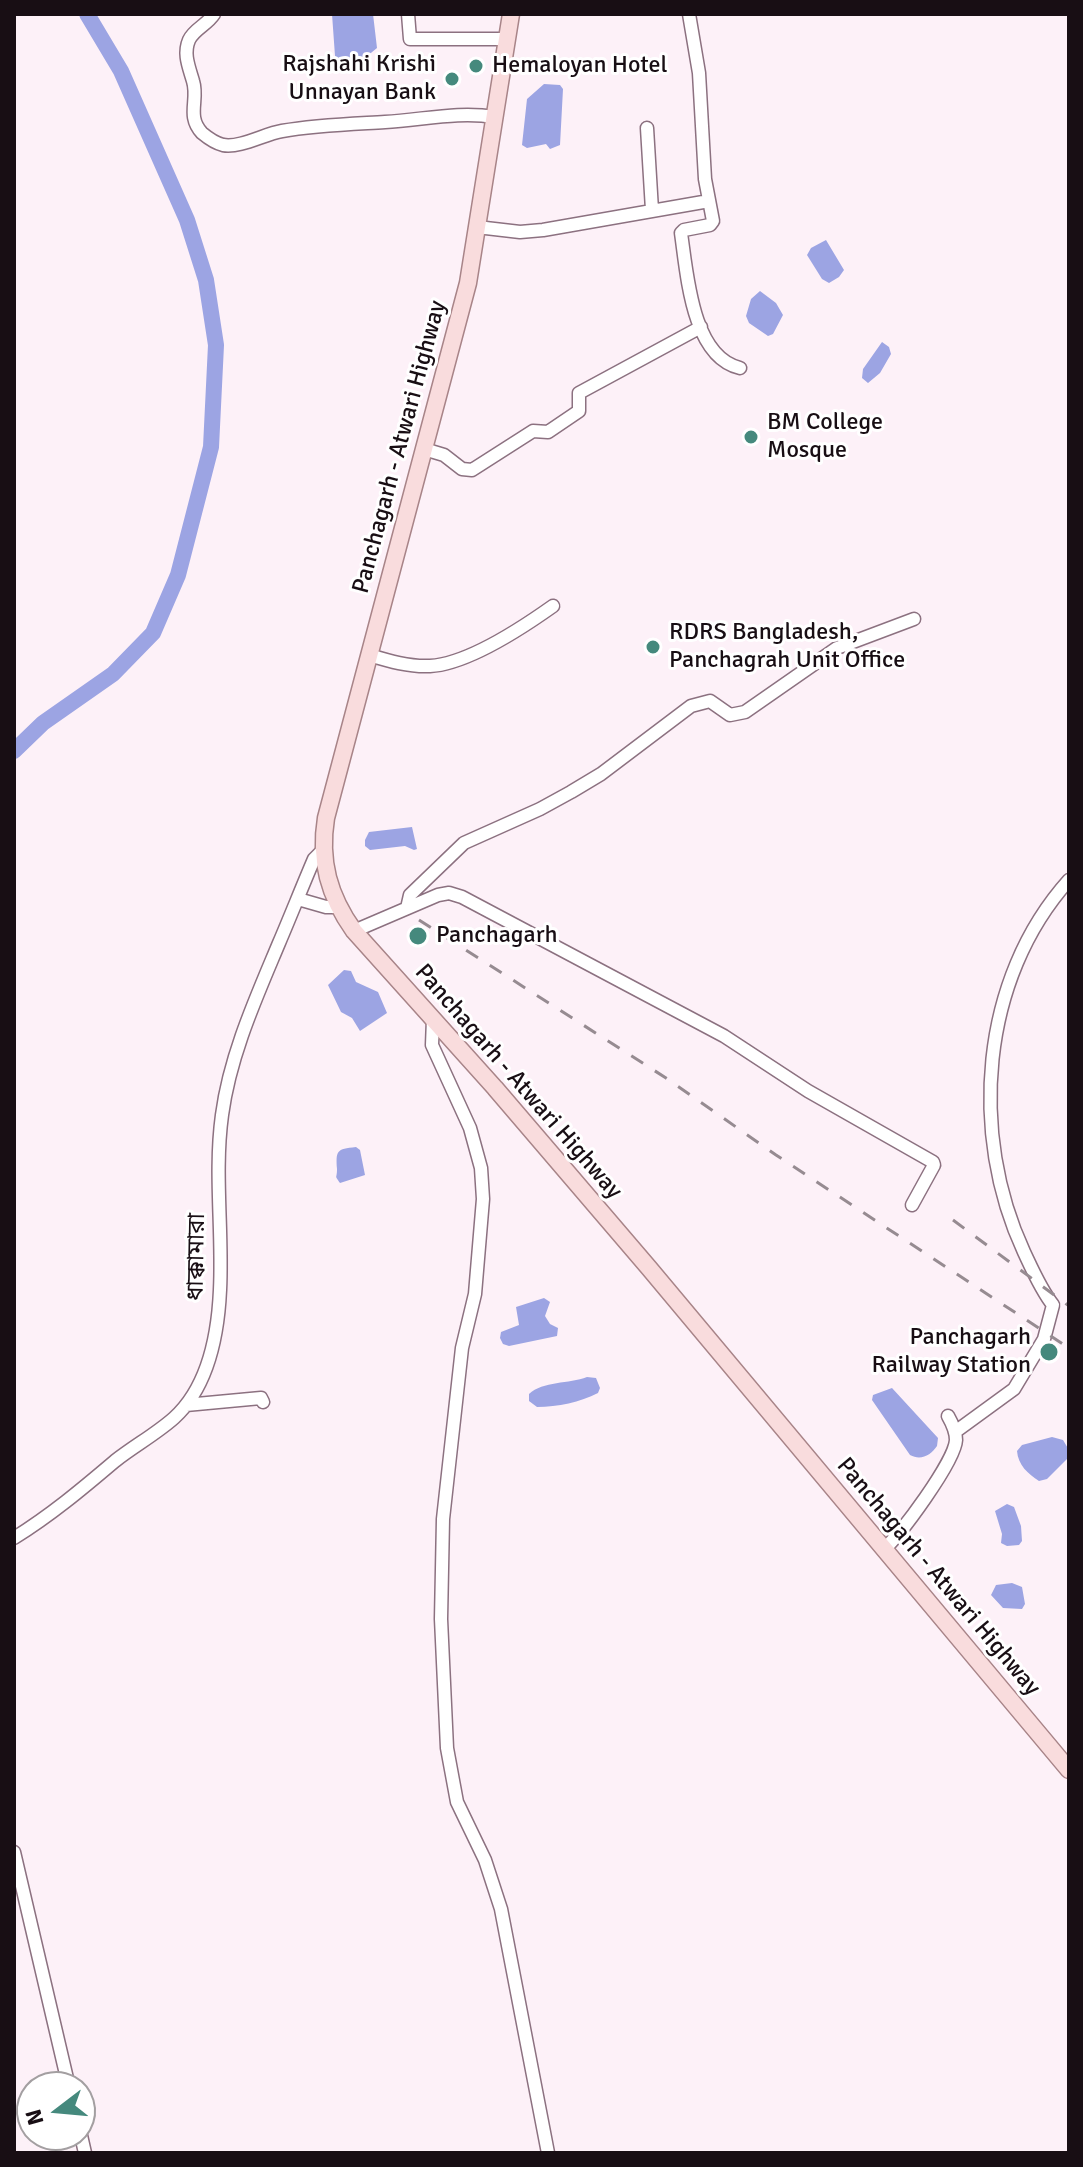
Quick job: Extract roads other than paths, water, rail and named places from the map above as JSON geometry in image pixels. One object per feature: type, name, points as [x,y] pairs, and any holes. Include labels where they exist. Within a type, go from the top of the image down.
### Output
[{"type":"main road","name":"Panchagarh - Atwari Highway","points":[[511,14],[462,311],[326,814],[322,851],[328,882],[338,907],[354,931],[495,1088],[649,1268],[1069,1770]]},
{"type":"street","points":[[214,14],[205,27],[190,37],[187,64],[193,81],[192,110],[196,125],[218,144],[232,145],[270,133],[331,124],[468,114],[495,117]]},
{"type":"street","points":[[408,14],[410,39],[507,39]]},
{"type":"street","points":[[689,14],[700,87],[713,221],[710,225],[681,233],[691,295],[701,327],[716,356],[740,368]]},
{"type":"street","points":[[647,128],[652,210]]},
{"type":"street","points":[[477,227],[532,232],[709,201]]},
{"type":"street","points":[[424,449],[444,455],[462,469],[472,470],[533,431],[548,432],[566,420],[581,407],[577,398],[579,393],[701,327]]},
{"type":"street","points":[[369,655],[420,666],[457,661],[553,606]]},
{"type":"street","points":[[407,908],[410,895],[464,843],[540,809],[601,774],[691,706],[710,701],[730,715],[745,712],[817,659],[837,648],[914,619]]},
{"type":"street","name":"ধাক্কামারা","points":[[14,1538],[75,1497],[117,1460],[173,1419],[186,1405],[204,1372],[217,1321],[222,1237],[219,1149],[225,1098],[241,1039],[314,859],[322,851]]},
{"type":"street","points":[[955,1432],[1014,1389],[1044,1339],[1053,1305],[1016,1234],[1000,1191],[992,1140],[991,1084],[997,1032],[1019,959],[1038,920],[1069,880]]},
{"type":"street","points":[[354,931],[444,893],[462,897],[724,1036],[808,1091],[933,1162],[912,1205]]},
{"type":"street","points":[[298,899],[338,907]]},
{"type":"street","points":[[433,1019],[432,1045],[475,1141],[483,1199],[475,1294],[462,1348],[443,1519],[441,1619],[447,1748],[457,1802],[485,1860],[501,1909],[548,2153]]},
{"type":"street","points":[[186,1405],[252,1398],[261,1398],[263,1402]]},
{"type":"street","points":[[883,1550],[900,1534],[955,1447],[955,1432],[948,1416]]},
{"type":"street","points":[[14,1852],[65,2071]]},
{"type":"water","points":[[332,14],[373,14],[377,48],[366,57],[338,60],[335,56]]},
{"type":"water","points":[[544,84],[560,85],[563,89],[560,145],[550,149],[546,144],[527,148],[522,145],[527,99]]},
{"type":"water","points":[[826,240],[844,270],[829,283],[822,279],[807,255],[811,248]]},
{"type":"water","points":[[760,291],[776,303],[783,315],[773,334],[768,336],[749,323],[746,316],[751,299]]},
{"type":"water","points":[[882,342],[889,347],[891,354],[880,373],[868,383],[862,378],[863,369]]},
{"type":"water","points":[[412,827],[417,849],[405,846],[370,850],[365,846],[369,832]]},
{"type":"water","points":[[344,970],[351,971],[356,982],[378,992],[387,1013],[360,1031],[352,1018],[341,1012],[328,985]]},
{"type":"water","points":[[356,1147],[360,1150],[365,1175],[340,1183],[336,1177],[337,1155],[341,1150]]},
{"type":"water","points":[[544,1298],[550,1302],[545,1316],[550,1324],[558,1328],[557,1336],[509,1346],[503,1344],[501,1332],[519,1325],[516,1307]]},
{"type":"water","points":[[587,1377],[596,1378],[600,1388],[598,1393],[553,1406],[537,1407],[529,1401],[529,1394],[541,1387]]},
{"type":"water","points":[[892,1388],[938,1438],[937,1446],[929,1454],[922,1457],[910,1455],[872,1400],[873,1395]]},
{"type":"water","points":[[1052,1437],[1063,1440],[1069,1457],[1047,1479],[1039,1481],[1024,1469],[1017,1451],[1022,1445]]},
{"type":"water","points":[[1007,1504],[1014,1507],[1021,1526],[1022,1541],[1019,1545],[1001,1543],[1002,1534],[995,1511]]},
{"type":"water","points":[[1012,1583],[1022,1587],[1025,1604],[1022,1609],[1003,1608],[991,1595],[996,1585]]},
{"type":"waterway","points":[[14,751],[43,723],[113,674],[153,633],[178,575],[211,447],[216,345],[206,280],[187,220],[121,71],[87,14]]},
{"type":"railway","points":[[419,920],[666,1078],[776,1155],[1069,1348]]},
{"type":"railway","points":[[953,1220],[1069,1306]]},
{"type":"place","name":"Hemaloyan Hotel","points":[[476,66]]},
{"type":"place","name":"Rajshahi Krishi Unnayan Bank","points":[[452,79]]},
{"type":"place","name":"BM College Mosque","points":[[751,437]]},
{"type":"place","name":"RDRS Bangladesh, Panchagrah Unit Office","points":[[653,647]]},
{"type":"place","name":"Panchagarh","points":[[418,936]]},
{"type":"place","name":"Panchagarh Railway Station","points":[[1049,1352]]}]
